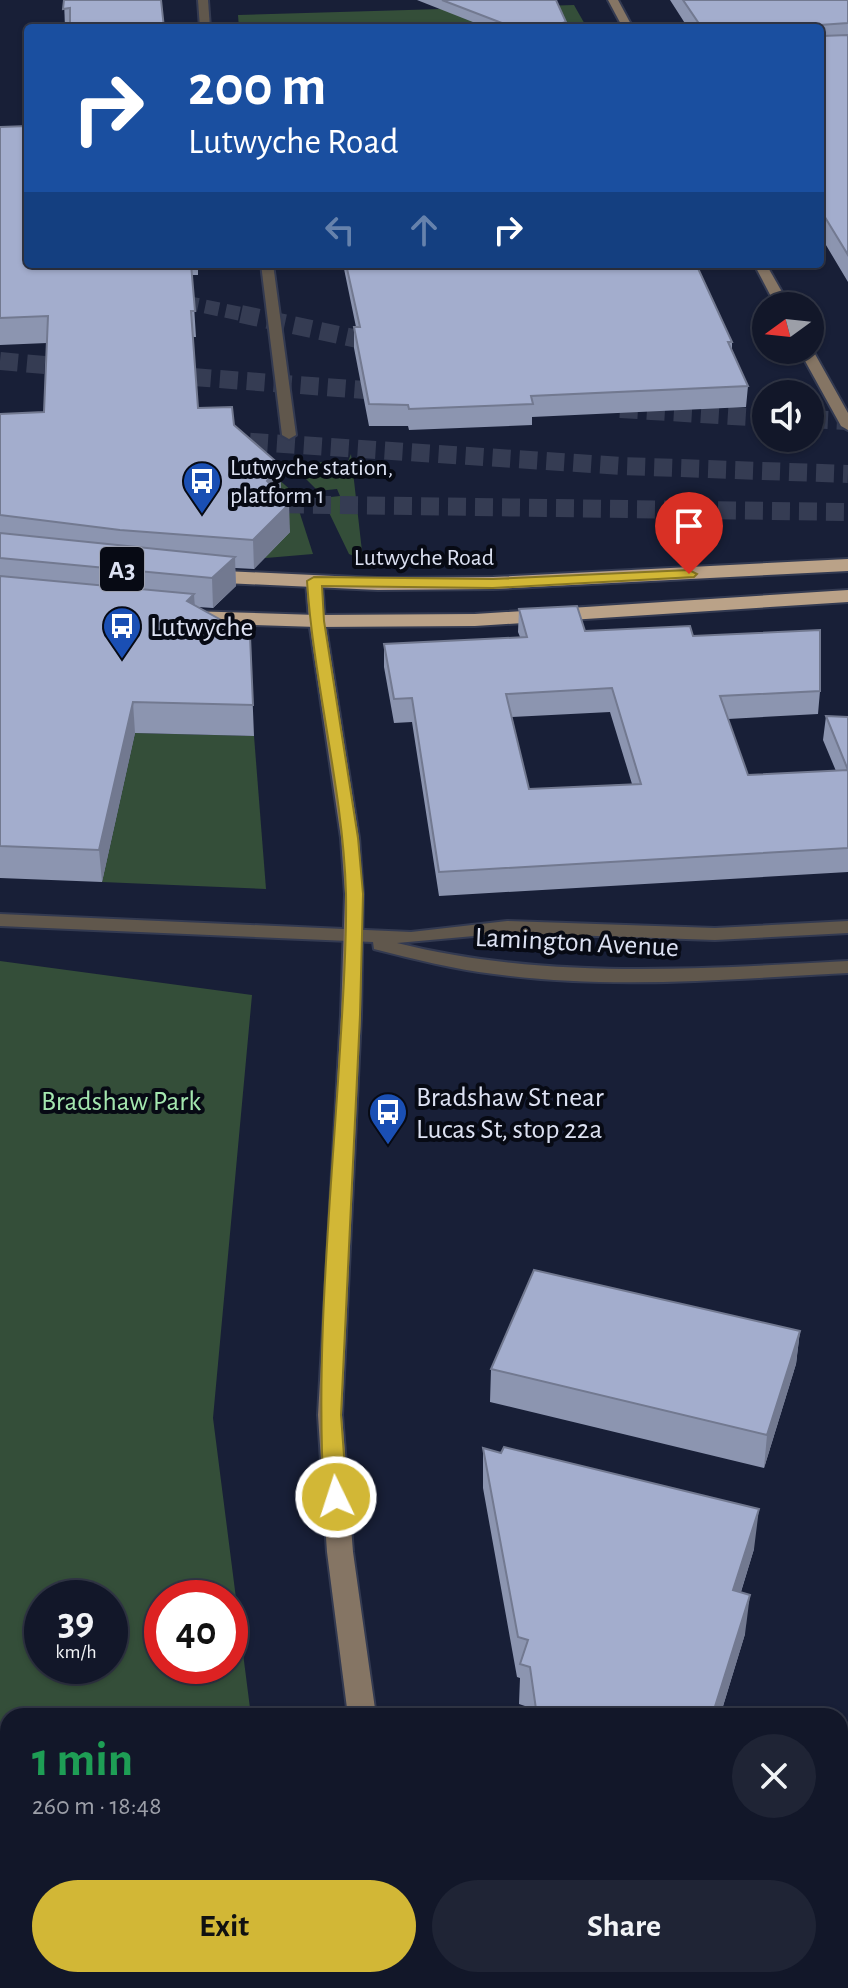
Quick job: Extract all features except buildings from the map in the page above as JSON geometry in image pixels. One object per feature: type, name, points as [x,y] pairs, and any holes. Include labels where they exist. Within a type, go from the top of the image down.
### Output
[{"type":"highway","name":"Lutwyche Road","points":[[177,575],[314,581],[493,583],[848,565]]},
{"type":"highway","name":"A3","points":[[164,615],[317,621],[536,617],[848,596]]},
{"type":"street","points":[[203,0],[205,24]]},
{"type":"street","points":[[613,0],[626,24]]},
{"type":"street","points":[[268,268],[289,435]]},
{"type":"street","points":[[762,268],[775,292]]},
{"type":"street","points":[[814,364],[848,426]]},
{"type":"street","points":[[314,581],[317,621],[350,838],[354,937],[330,1415],[340,1552],[361,1708]]},
{"type":"street","name":"Lamington Avenue","points":[[0,920],[411,938],[507,927],[715,934],[848,927]]},
{"type":"street","name":"Lamington Avenue","points":[[354,937],[411,954],[493,967],[645,978],[848,967]]},
{"type":"green space","points":[[574,5],[585,24],[239,24],[238,15]]},
{"type":"green space","points":[[351,454],[363,560],[349,554],[322,498],[340,496],[337,489],[318,491],[290,463],[325,462],[331,472],[345,469]]},
{"type":"green space","points":[[269,471],[293,492],[313,554],[266,558],[232,555]]},
{"type":"green space","points":[[135,733],[254,736],[266,889],[102,882]]},
{"type":"green space","name":"Bradshaw Park","points":[[0,961],[252,995],[213,1418],[234,1580],[144,1580],[144,1684],[247,1684],[250,1708],[0,1708]]},
{"type":"tunnel","points":[[164,298],[251,316]]},
{"type":"tunnel","points":[[241,314],[386,345]]},
{"type":"tunnel","points":[[0,361],[77,368]]},
{"type":"tunnel","points":[[166,375],[392,392]]},
{"type":"tunnel","points":[[620,409],[752,417]]},
{"type":"tunnel","points":[[824,420],[848,421]]},
{"type":"tunnel","points":[[223,440],[622,466],[848,474]]},
{"type":"tunnel","points":[[259,504],[848,512]]},
{"type":"place","name":"Lutwyche station, platform 1","points":[[202,515]]},
{"type":"place","name":"Lutwyche","points":[[122,660]]},
{"type":"place","name":"Bradshaw St near Lucas St, stop 22a","points":[[388,1146]]},
{"type":"route","points":[[336,1497],[330,1415],[351,1015],[354,894],[342,774],[317,621],[314,581],[493,583],[689,574]]}]
